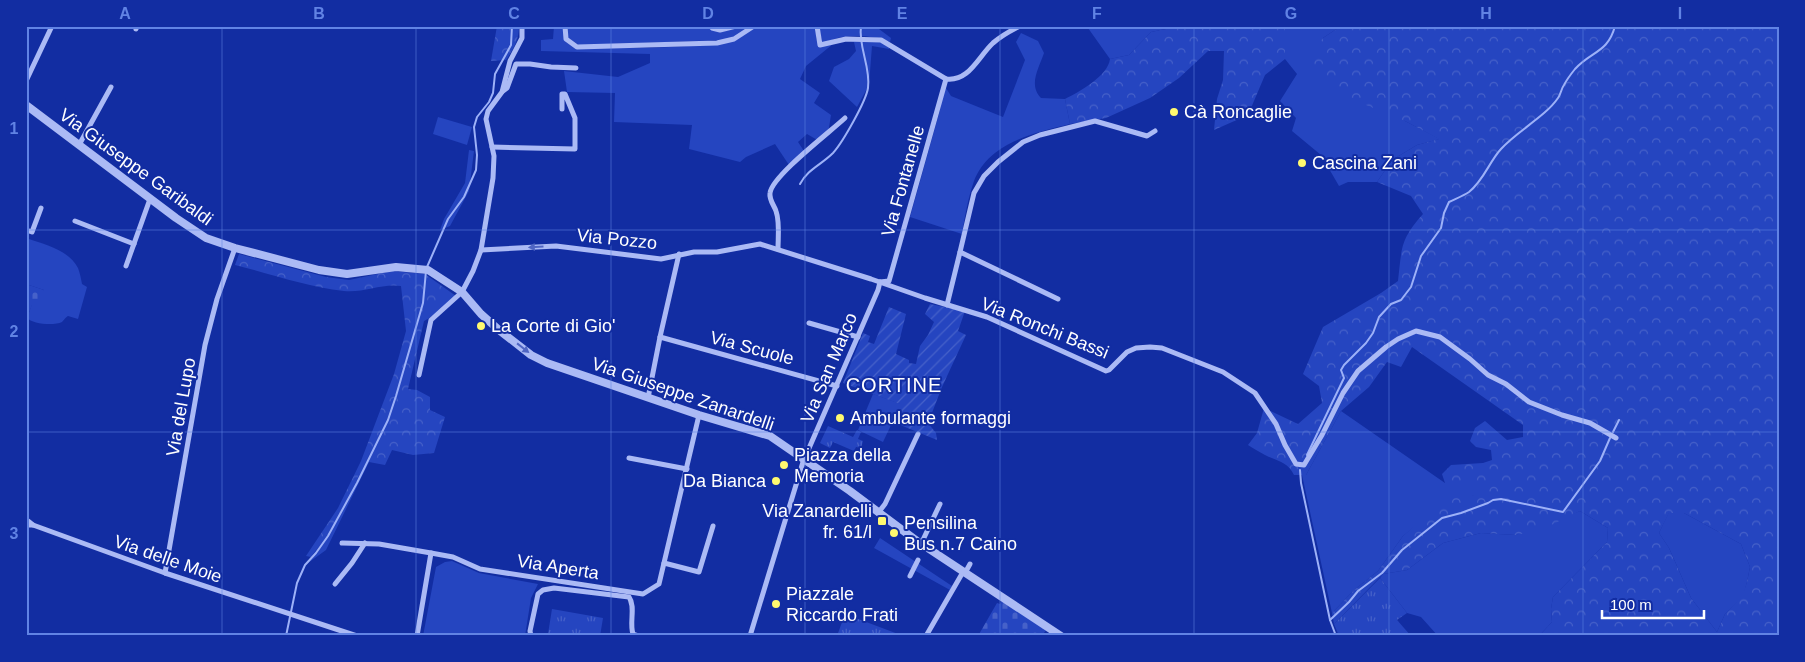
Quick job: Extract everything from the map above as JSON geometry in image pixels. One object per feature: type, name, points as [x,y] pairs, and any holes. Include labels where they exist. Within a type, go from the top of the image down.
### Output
[{"type":"street","points":[[26,81],[52,26]]},
{"type":"street","points":[[502,92],[510,62],[522,38],[522,26]]},
{"type":"street","points":[[565,26],[566,39],[577,47],[717,43],[734,39],[754,26]]},
{"type":"street","points":[[711,26],[720,30],[736,26]]},
{"type":"street","points":[[817,26],[820,45],[846,39],[881,40],[946,79],[954,80],[964,76],[993,44],[1008,32],[1020,26]]},
{"type":"street","points":[[419,375],[431,320],[462,292],[481,250],[493,178],[492,148],[486,119],[488,111],[507,88],[516,64],[576,68]]},
{"type":"street","name":"Via Fontanelle","points":[[880,282],[889,281],[946,79]]},
{"type":"street","points":[[79,145],[111,88]]},
{"type":"street","points":[[492,148],[575,149],[575,118],[565,94],[562,94],[562,109]]},
{"type":"street","name":"Via Giuseppe Garibaldi","points":[[28,109],[206,238],[235,248],[320,270],[347,274],[396,267],[421,268],[432,271],[462,292]]},
{"type":"street","points":[[778,249],[776,212],[770,199],[773,184],[845,118]]},
{"type":"street","points":[[947,305],[974,193],[984,176],[998,162],[1023,142],[1040,135],[1095,121],[1147,136],[1155,130]]},
{"type":"street","points":[[126,266],[150,199]]},
{"type":"street","points":[[26,230],[32,232],[41,208]]},
{"type":"street","points":[[75,221],[134,244]]},
{"type":"street","name":"Via Pozzo","points":[[481,250],[556,246],[661,259],[679,254],[716,252],[760,244],[880,282]]},
{"type":"street","name":"Via del Lupo","points":[[165,573],[206,345],[216,299],[235,248]]},
{"type":"street","points":[[960,252],[1058,299]]},
{"type":"street","points":[[648,398],[679,254]]},
{"type":"street","name":"Via Ronchi Bassi","points":[[880,282],[987,317],[1106,371],[1127,352],[1136,348],[1150,347],[1162,348],[1222,372],[1255,393],[1276,424],[1296,464],[1304,465],[1343,394],[1358,371],[1386,347],[1416,331],[1440,337],[1488,375],[1506,384],[1529,402],[1562,415],[1590,423],[1616,438]]},
{"type":"street","name":"Via San Marco","points":[[750,636],[805,459],[858,338],[880,282]]},
{"type":"street","name":"Via Giuseppe Zanardelli","points":[[462,292],[480,314],[531,355],[566,370],[648,398],[770,436],[850,491],[921,544],[1061,636]]},
{"type":"street","points":[[809,323],[858,338]]},
{"type":"street","name":"Via Scuole","points":[[660,337],[837,386]]},
{"type":"street","name":"Via Aperta","points":[[342,543],[364,543],[454,557],[480,569],[643,594],[660,584],[699,415]]},
{"type":"street","points":[[878,513],[885,504],[918,434]]},
{"type":"street","points":[[629,458],[687,469]]},
{"type":"street","points":[[921,544],[940,504]]},
{"type":"street","name":"Via delle Moie","points":[[28,523],[165,573],[357,636]]},
{"type":"street","points":[[664,564],[699,572],[713,526]]},
{"type":"street","points":[[335,584],[352,563],[364,543]]},
{"type":"street","points":[[417,636],[431,554]]},
{"type":"street","points":[[910,576],[918,560]]},
{"type":"street","points":[[926,636],[970,564]]},
{"type":"street","name":"Via Aperta","points":[[531,636],[530,631],[538,594],[547,588],[629,597],[632,602],[631,627],[633,634],[639,636]]},
{"type":"green space","points":[[497,26],[519,26],[518,36],[506,60],[491,61]]},
{"type":"green space","points":[[554,26],[564,26],[566,42],[576,48],[649,48],[709,45],[734,41],[758,26],[815,26],[819,46],[833,44],[806,66],[800,79],[820,93],[814,103],[831,115],[828,134],[819,141],[807,134],[798,142],[804,151],[791,168],[775,144],[746,157],[740,162],[689,149],[692,125],[614,122],[615,93],[567,92],[564,71],[618,77],[650,63],[650,54],[541,51],[541,40],[553,39]]},
{"type":"green space","points":[[568,26],[709,26],[721,32],[742,26],[752,26],[737,36],[724,40],[579,45],[567,37]]},
{"type":"green space","points":[[819,26],[875,26],[891,38],[890,42],[872,37],[848,36],[822,42]]},
{"type":"green space","points":[[1064,26],[1181,26],[1151,32],[1129,55],[1110,59],[1088,28]]},
{"type":"green space","points":[[1181,26],[1285,26],[1285,59],[1265,75],[1248,115],[1214,130],[1217,99],[1223,80],[1224,51],[1208,51],[1179,78],[1150,98],[1106,118],[1070,124],[1065,99],[1085,88],[1099,77],[1110,59],[1129,55],[1151,32]]},
{"type":"green space","points":[[1285,26],[1341,26],[1323,38],[1405,121],[1440,139],[1417,145],[1392,160],[1377,182],[1348,182],[1339,186],[1321,155],[1292,131],[1296,118],[1280,101],[1297,74],[1285,59]]},
{"type":"green space","points":[[1341,26],[1779,26],[1779,636],[1539,636],[1552,622],[1551,609],[1553,597],[1607,542],[1608,528],[1580,511],[1541,530],[1516,535],[1481,533],[1443,543],[1407,570],[1383,574],[1334,624],[1332,613],[1354,590],[1378,571],[1403,536],[1445,499],[1474,495],[1474,483],[1445,483],[1442,474],[1451,465],[1483,463],[1492,460],[1491,450],[1476,447],[1470,441],[1475,428],[1485,421],[1507,440],[1523,437],[1523,425],[1412,347],[1401,367],[1387,362],[1369,387],[1341,411],[1306,475],[1294,475],[1289,467],[1282,462],[1248,445],[1257,433],[1264,408],[1298,424],[1322,403],[1319,386],[1303,374],[1323,327],[1398,281],[1403,244],[1415,223],[1423,214],[1411,196],[1377,182],[1392,160],[1417,145],[1439,139],[1405,121],[1344,96],[1310,71],[1308,57],[1323,38]],"holes":[[[1669,513],[1684,513],[1741,544],[1750,567],[1742,597],[1725,614],[1717,632],[1691,598],[1669,548],[1659,533]]]},
{"type":"green space","points":[[1021,33],[1038,41],[1044,53],[1037,70],[1035,88],[1037,93],[1041,98],[1065,99],[1070,124],[1014,141],[990,157],[974,181],[968,200],[962,234],[910,217],[940,110],[942,96],[946,88],[951,96],[1003,117],[1025,60],[1016,42]]},
{"type":"green space","points":[[847,40],[881,42],[889,47],[889,49],[872,46],[869,85],[857,107],[829,81],[834,67],[849,59],[856,51],[854,42]]},
{"type":"green space","points":[[438,117],[472,127],[467,145],[433,134]]},
{"type":"green space","points":[[469,150],[474,151],[469,191],[450,226],[440,230],[444,219],[465,183]]},
{"type":"green space","points":[[26,238],[62,252],[78,268],[82,284],[87,287],[78,319],[68,316],[62,322],[49,324],[33,322],[27,318],[32,304],[44,290],[26,284]]},
{"type":"green space","points":[[239,254],[326,277],[349,280],[392,271],[425,274],[456,296],[424,321],[408,389],[417,390],[430,397],[430,410],[445,417],[434,453],[413,455],[392,450],[385,465],[369,462],[371,451],[333,526],[311,557],[306,556],[338,508],[361,461],[394,374],[406,331],[401,286],[394,285],[359,291],[316,287],[235,265]]},
{"type":"green space","points":[[26,284],[44,290],[39,307],[32,305],[26,320]]},
{"type":"green space","points":[[930,304],[965,311],[958,331],[966,335],[928,423],[936,433],[937,440],[893,422],[900,404],[843,383],[863,333],[870,336],[868,342],[874,344],[889,307],[906,314],[896,354],[909,360],[909,363],[916,364],[920,346],[934,322],[925,314]]},
{"type":"green space","points":[[873,394],[901,404],[883,442],[858,430]]},
{"type":"green space","points":[[1341,411],[1445,483],[1474,483],[1474,495],[1424,519],[1403,536],[1378,571],[1354,590],[1332,613],[1302,475],[1306,475]]},
{"type":"green space","points":[[828,426],[853,437],[857,430],[861,432],[858,439],[863,441],[861,448],[856,447],[854,451],[833,442],[830,448],[820,443]]},
{"type":"green space","points":[[372,449],[369,462],[326,550],[308,563],[319,545]]},
{"type":"green space","points":[[1580,511],[1608,528],[1607,542],[1553,597],[1551,609],[1552,622],[1539,636],[1438,636],[1421,617],[1407,613],[1380,578],[1383,574],[1407,570],[1443,543],[1481,533],[1516,535]]},
{"type":"green space","points":[[1669,512],[1684,513],[1741,544],[1750,567],[1743,597],[1725,614],[1717,632],[1691,598],[1669,548],[1659,533]]},
{"type":"green space","points":[[880,538],[952,586],[950,590],[874,548]]},
{"type":"green space","points":[[452,561],[479,573],[538,584],[531,598],[525,636],[423,636],[436,567],[445,562]]},
{"type":"green space","points":[[1380,578],[1407,613],[1397,620],[1411,636],[1339,636],[1334,624]]},
{"type":"green space","points":[[1002,601],[1046,630],[1042,636],[978,636],[997,603],[1000,604]]},
{"type":"green space","points":[[552,609],[603,618],[600,636],[552,636],[548,634]]},
{"type":"green space","points":[[845,614],[898,634],[898,636],[837,636]]},
{"type":"waterway","points":[[427,267],[448,219],[464,197],[476,170],[477,155],[474,127],[477,117],[489,102],[493,93],[495,74],[511,45],[512,26]]},
{"type":"waterway","points":[[800,184],[815,167],[837,148],[854,121],[863,102],[868,88],[868,80],[861,42],[861,26]]},
{"type":"waterway","points":[[1307,455],[1344,378],[1341,370],[1366,343],[1373,333],[1379,317],[1391,304],[1401,300],[1411,287],[1421,256],[1441,228],[1444,213],[1449,202],[1467,193],[1474,187],[1483,177],[1501,149],[1552,105],[1568,79],[1581,63],[1608,42],[1615,26]]},
{"type":"waterway","points":[[286,636],[297,583],[305,565],[328,536],[388,420],[423,303],[426,271]]},
{"type":"waterway","points":[[1613,432],[1619,420]]},
{"type":"waterway","points":[[1336,636],[1330,620],[1358,591],[1382,573],[1402,550],[1442,518],[1461,513],[1493,500],[1501,499],[1563,512],[1600,461],[1610,438]]},
{"type":"waterway","points":[[1300,470],[1301,483],[1330,620]]},
{"type":"place","name":"Cà Roncaglie","points":[[1174,112]]},
{"type":"place","name":"Cascina Zani","points":[[1302,163]]},
{"type":"place","name":"La Corte di Gio'","points":[[481,326]]},
{"type":"place","name":"Ambulante formaggi","points":[[840,418]]},
{"type":"place","name":"Piazza della Memoria","points":[[784,465]]},
{"type":"place","name":"Da Bianca","points":[[776,481]]},
{"type":"place","name":"Via Zanardelli fr. 61/l","points":[[882,521]]},
{"type":"place","name":"Pensilina Bus n.7 Caino","points":[[894,533]]},
{"type":"place","name":"Piazzale Riccardo Frati","points":[[776,604]]},
{"type":"district","name":"CORTINE","points":[[894,385]]}]
